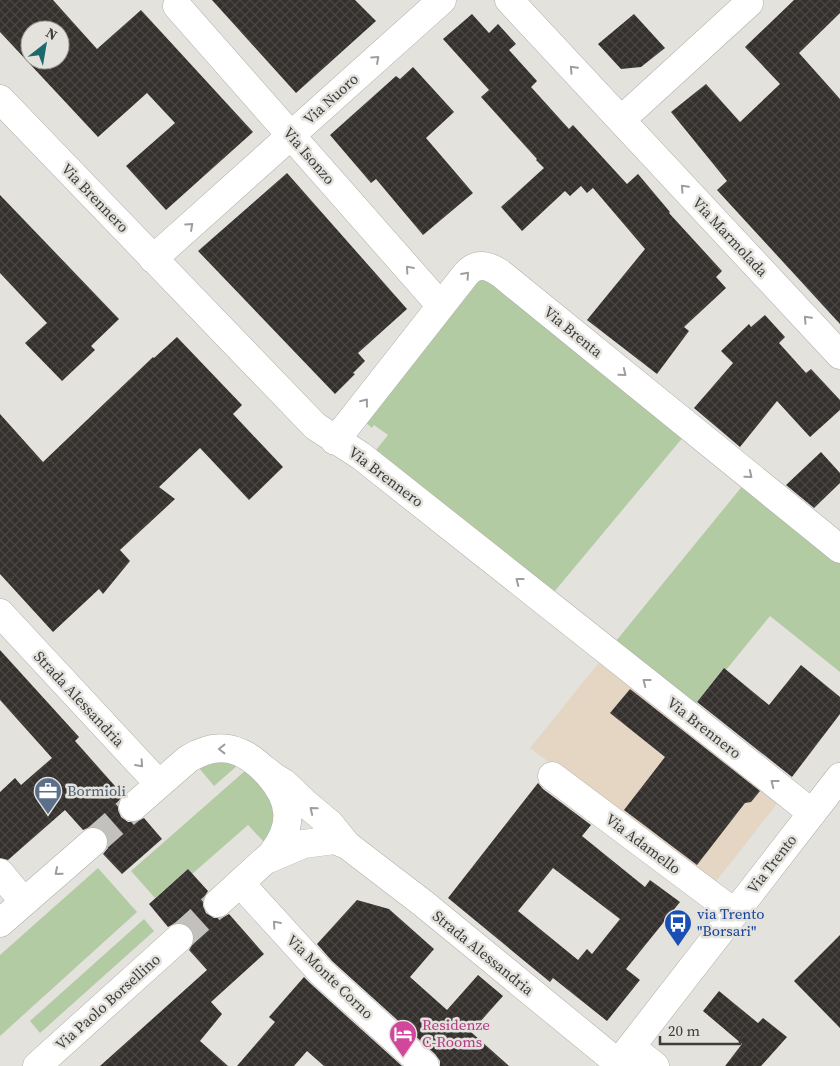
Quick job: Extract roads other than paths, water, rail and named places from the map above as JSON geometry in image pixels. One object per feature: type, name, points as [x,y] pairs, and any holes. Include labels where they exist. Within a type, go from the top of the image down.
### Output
[{"type":"street","name":"Via Nuoro","points":[[153,258],[442,0]]},
{"type":"street","name":"Via Marmolada","points":[[509,0],[840,355]]},
{"type":"street","points":[[621,120],[749,2]]},
{"type":"street","name":"Via Isonzo","points":[[177,6],[441,306]]},
{"type":"street","name":"Via Brennero","points":[[0,99],[308,420],[335,441],[362,456],[812,813]]},
{"type":"street","name":"Via Brenta","points":[[335,441],[472,269],[483,265],[491,268],[840,549]]},
{"type":"street","name":"Strada Alessandria","points":[[0,613],[159,784]]},
{"type":"street","points":[[133,807],[188,759],[209,749],[220,748],[242,752],[264,769],[281,790],[286,801],[287,824],[279,845],[218,903]]},
{"type":"street","name":"Strada Alessandria","points":[[264,769],[284,783],[330,824],[347,845],[621,1059]]},
{"type":"street","name":"Via Adamello","points":[[552,776],[735,913]]},
{"type":"street","name":"Via Trento","points":[[621,1059],[840,777]]},
{"type":"street","name":"Strada Alessandria","points":[[261,864],[272,857],[304,844],[334,840],[347,845]]},
{"type":"street","points":[[0,923],[93,842]]},
{"type":"street","points":[[0,873],[24,902]]},
{"type":"street","name":"Via Monte Corno","points":[[240,883],[321,972],[425,1066]]},
{"type":"street","name":"Via Paolo Borsellino","points":[[37,1066],[179,938]]},
{"type":"street","points":[[621,1059],[655,1066]]},
{"type":"tunnel","points":[[93,842],[133,807]]},
{"type":"tunnel","points":[[179,938],[218,903]]},
{"type":"place","name":"Bormioli","points":[[48,815]]},
{"type":"place","name":"via Trento \"Borsari\"","points":[[678,947]]},
{"type":"place","name":"Residenze C-Rooms","points":[[403,1058]]}]
